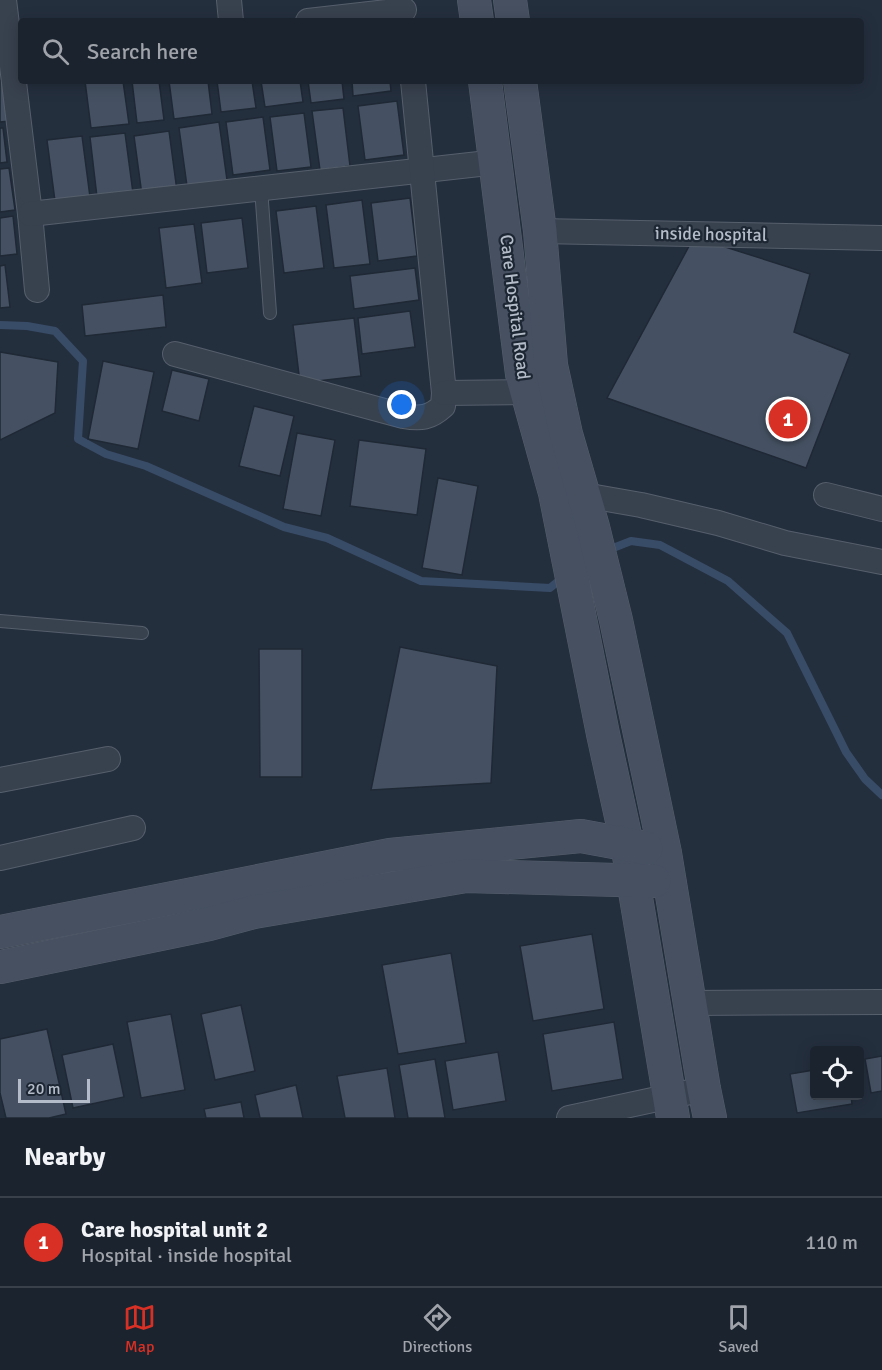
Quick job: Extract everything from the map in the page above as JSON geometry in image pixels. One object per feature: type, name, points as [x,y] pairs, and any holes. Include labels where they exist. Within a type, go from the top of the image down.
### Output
[{"type":"street","points":[[4,0],[16,56],[18,79]]},
{"type":"street","points":[[229,0],[231,18]]},
{"type":"street","points":[[474,0],[477,18]]},
{"type":"street","points":[[510,0],[513,18]]},
{"type":"street","points":[[334,18],[404,10]]},
{"type":"street","points":[[18,84],[37,290]]},
{"type":"street","points":[[175,354],[419,419],[433,415],[443,406],[444,393],[423,170],[412,84]]},
{"type":"street","name":"Care Hospital Road","points":[[485,84],[522,374],[542,392],[566,434],[584,495],[578,528]]},
{"type":"street","name":"Care Hospital Road","points":[[520,84],[540,231],[551,365],[542,392],[555,493],[578,528]]},
{"type":"street","points":[[30,214],[497,162]]},
{"type":"street","name":"inside hospital","points":[[540,231],[882,238]]},
{"type":"street","points":[[444,393],[542,392]]},
{"type":"street","points":[[584,495],[641,505],[718,523],[785,543],[882,562]]},
{"type":"street","points":[[826,495],[882,509]]},
{"type":"street","points":[[569,1118],[707,1104],[668,867],[616,620],[578,528]]},
{"type":"street","points":[[578,528],[584,640],[634,880],[671,1107]]},
{"type":"street","points":[[0,780],[108,759]]},
{"type":"street","points":[[0,858],[133,828]]},
{"type":"street","points":[[0,932],[390,855],[581,836],[627,844],[668,867]]},
{"type":"street","points":[[0,967],[208,924],[254,912],[466,876],[634,880],[668,867]]},
{"type":"street","points":[[689,1003],[882,1002]]},
{"type":"lane","points":[[261,188],[270,313]]},
{"type":"lane","points":[[0,621],[142,633]]},
{"type":"building","points":[[5,80],[10,121],[0,122],[0,81]]},
{"type":"building","points":[[85,84],[123,84],[129,124],[91,128]]},
{"type":"building","points":[[132,84],[159,84],[164,120],[137,123]]},
{"type":"building","points":[[169,84],[208,84],[212,114],[174,119]]},
{"type":"building","points":[[217,84],[252,84],[256,108],[221,112]]},
{"type":"building","points":[[261,84],[300,84],[303,102],[265,107]]},
{"type":"building","points":[[308,84],[342,84],[344,99],[311,103]]},
{"type":"building","points":[[352,84],[390,84],[391,91],[353,96]]},
{"type":"building","points":[[397,101],[404,155],[365,160],[358,106]]},
{"type":"building","points":[[343,108],[350,166],[320,170],[312,111]]},
{"type":"building","points":[[304,113],[311,167],[277,171],[270,117]]},
{"type":"building","points":[[263,117],[270,170],[233,175],[226,122]]},
{"type":"building","points":[[219,122],[227,180],[187,186],[179,128]]},
{"type":"building","points":[[0,128],[3,128],[7,162],[0,163]]},
{"type":"building","points":[[169,131],[177,191],[142,195],[134,136]]},
{"type":"building","points":[[125,133],[133,193],[97,197],[90,137]]},
{"type":"building","points":[[82,136],[90,197],[55,201],[47,140]]},
{"type":"building","points":[[9,168],[15,210],[0,212],[0,169]]},
{"type":"building","points":[[410,198],[417,256],[378,261],[371,203]]},
{"type":"building","points":[[362,200],[370,264],[334,268],[326,205]]},
{"type":"building","points":[[316,206],[324,268],[284,273],[276,211]]},
{"type":"building","points":[[13,216],[17,254],[0,256],[0,218]]},
{"type":"building","points":[[242,218],[248,268],[207,273],[201,223]]},
{"type":"building","points":[[194,224],[202,283],[166,288],[159,228]]},
{"type":"building","points":[[694,237],[810,274],[794,332],[850,354],[806,468],[607,398]]},
{"type":"building","points":[[5,265],[10,307],[0,308],[0,266]]},
{"type":"building","points":[[415,268],[419,300],[354,309],[350,276]]},
{"type":"building","points":[[163,295],[166,327],[85,336],[82,305]]},
{"type":"building","points":[[410,311],[415,347],[362,354],[358,318]]},
{"type":"building","points":[[354,318],[361,376],[300,383],[293,325]]},
{"type":"building","points":[[0,352],[58,362],[55,413],[0,440]]},
{"type":"building","points":[[103,361],[154,372],[138,449],[88,439]]},
{"type":"building","points":[[172,370],[209,379],[199,421],[162,411]]},
{"type":"building","points":[[254,406],[294,416],[280,476],[239,466]]},
{"type":"building","points":[[297,433],[335,440],[321,516],[283,509]]},
{"type":"building","points":[[359,440],[426,449],[417,515],[350,506]]},
{"type":"building","points":[[438,478],[478,486],[462,575],[422,568]]},
{"type":"building","points":[[400,647],[497,666],[491,783],[371,790]]},
{"type":"building","points":[[259,649],[302,649],[302,777],[260,777]]},
{"type":"building","points":[[592,934],[604,1009],[533,1021],[520,946]]},
{"type":"building","points":[[451,953],[466,1043],[398,1054],[382,965]]},
{"type":"building","points":[[241,1005],[255,1071],[215,1080],[201,1014]]},
{"type":"building","points":[[171,1014],[185,1090],[141,1098],[127,1022]]},
{"type":"building","points":[[614,1022],[623,1079],[552,1091],[543,1034]]},
{"type":"building","points":[[47,1029],[66,1114],[49,1118],[6,1118],[0,1093],[0,1039]]},
{"type":"building","points":[[113,1044],[124,1097],[73,1108],[62,1055]]},
{"type":"building","points":[[498,1052],[506,1101],[453,1110],[445,1061]]},
{"type":"building","points":[[882,1056],[882,1091],[871,1093],[865,1059]]},
{"type":"building","points":[[435,1059],[445,1118],[408,1118],[399,1065]]},
{"type":"building","points":[[387,1068],[395,1118],[345,1118],[337,1076]]},
{"type":"building","points":[[810,1071],[810,1100],[852,1100],[852,1104],[797,1113],[790,1074]]},
{"type":"building","points":[[296,1085],[303,1118],[260,1118],[255,1095]]},
{"type":"building","points":[[241,1102],[244,1118],[206,1118],[204,1109]]},
{"type":"waterway","points":[[0,325],[27,326],[55,331],[83,361],[78,439],[106,454],[146,466],[284,527],[327,538],[421,581],[550,588],[562,578]]},
{"type":"waterway","points":[[608,550],[631,541],[660,545],[728,581],[787,633],[846,752],[865,779],[882,795]]},
{"type":"place","name":"Care hospital unit 2","points":[[788,419]]}]
